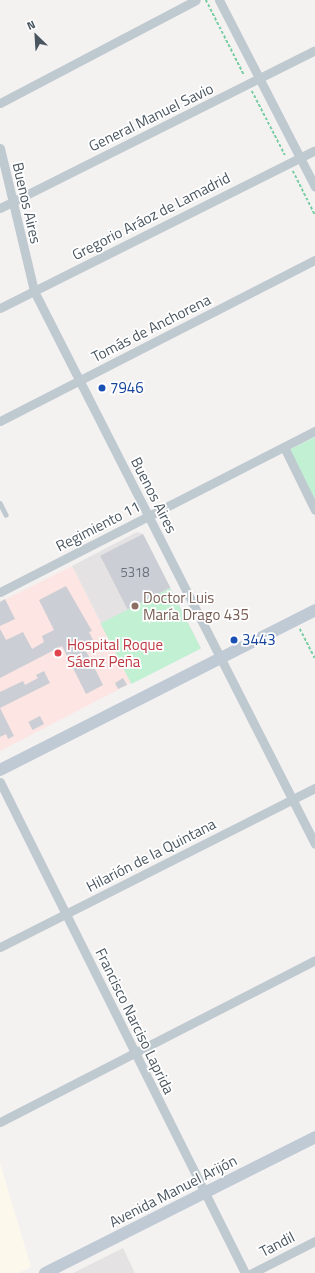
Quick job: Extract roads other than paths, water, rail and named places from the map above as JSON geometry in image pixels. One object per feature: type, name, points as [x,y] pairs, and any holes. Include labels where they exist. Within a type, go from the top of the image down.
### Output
[{"type":"street","points":[[0,103],[196,0]]},
{"type":"street","points":[[219,0],[315,187]]},
{"type":"street","name":"General Manuel Savio","points":[[0,208],[315,50]]},
{"type":"street","name":"Buenos Aires","points":[[0,148],[34,291],[315,844]]},
{"type":"street","name":"Gregorio Aráoz de Lamadrid","points":[[0,308],[315,150]]},
{"type":"street","name":"Tomás de Anchorena","points":[[0,421],[315,260]]},
{"type":"street","name":"Regimiento 11","points":[[0,592],[315,431]]},
{"type":"street","points":[[284,447],[315,510]]},
{"type":"street","points":[[0,770],[315,610]]},
{"type":"street","name":"Francisco Narciso Laprida","points":[[0,782],[245,1273]]},
{"type":"street","name":"Hilarión de la Quintana","points":[[0,947],[315,788]]},
{"type":"street","points":[[0,1122],[315,960]]},
{"type":"street","name":"Avenida Manuel Arijón","points":[[45,1273],[315,1137]]},
{"type":"street","name":"Tandil","points":[[252,1273],[315,1241]]},
{"type":"lane","points":[[0,503],[6,515]]},
{"type":"place","name":"7946","points":[[102,388]]},
{"type":"place","name":"Doctor Luis María Drago 435","points":[[135,606]]},
{"type":"place","name":"3443","points":[[234,640]]},
{"type":"place","name":"Hospital Roque Sáenz Peña","points":[[58,653]]}]
